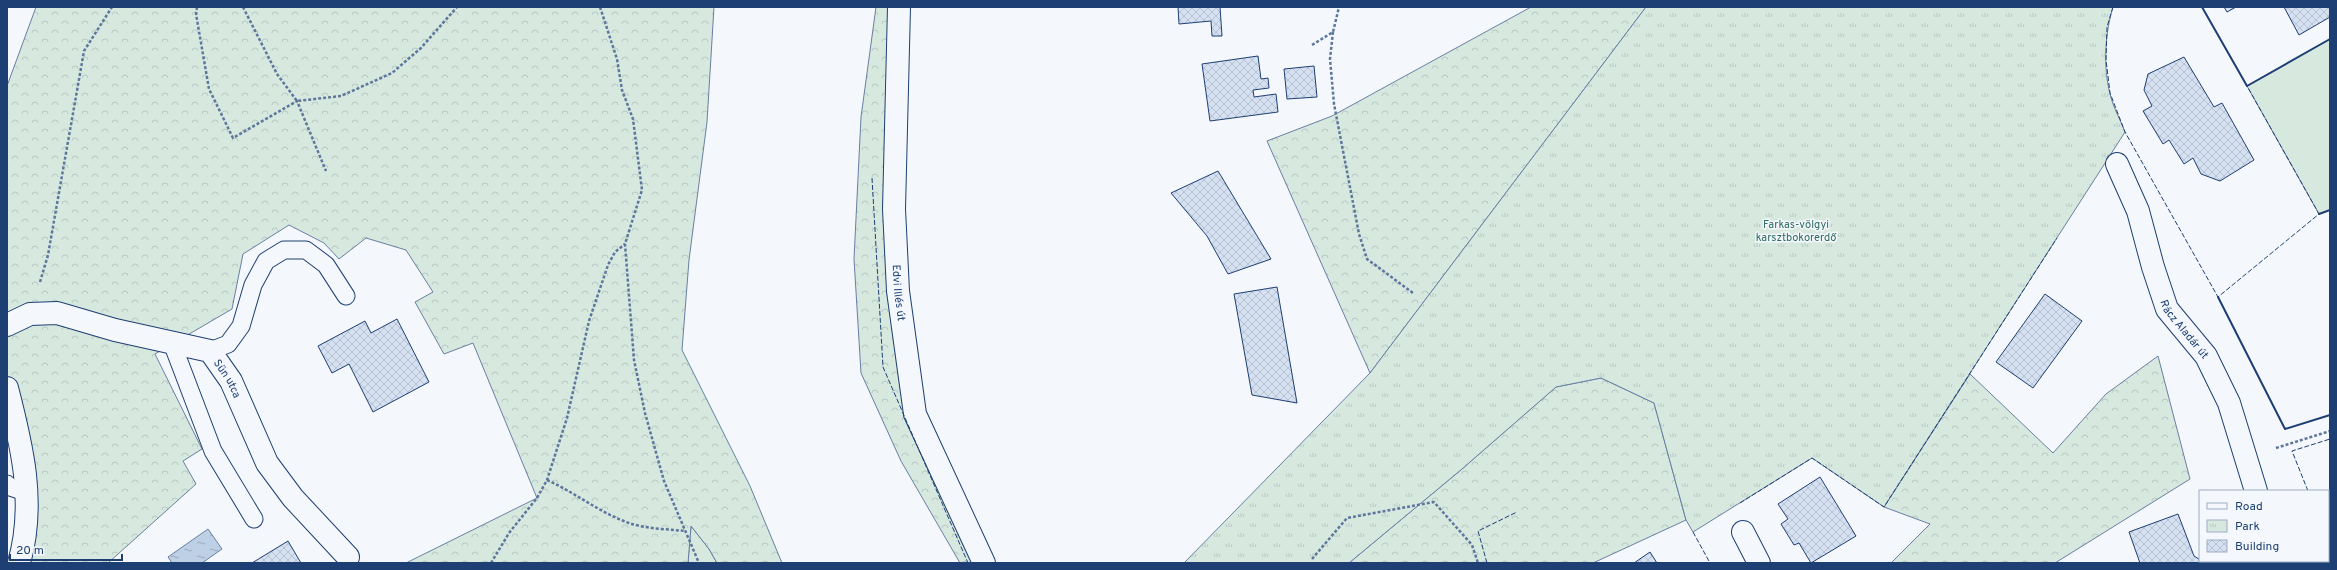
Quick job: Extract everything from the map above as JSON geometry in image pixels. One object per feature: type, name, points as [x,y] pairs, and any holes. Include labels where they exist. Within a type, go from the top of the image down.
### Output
[{"type":"street","name":"Edvi Illés út","points":[[899,7],[894,209],[898,291],[915,414],[984,563]]},
{"type":"street","name":"Rácz Aladár út","points":[[2117,164],[2138,210],[2153,267],[2167,309],[2206,356],[2229,403],[2247,457],[2256,490]]},
{"type":"street","name":"Sün utca","points":[[7,325],[30,314],[57,313],[172,343],[210,351],[231,381],[267,463],[293,498],[348,558]]},
{"type":"street","points":[[7,388],[22,447],[28,493],[25,543],[19,563]]},
{"type":"street","points":[[1743,532],[1759,563]]},
{"type":"lane","points":[[210,351],[228,344],[242,326],[253,285],[266,261],[284,250],[306,250],[326,265],[346,296]]},
{"type":"lane","points":[[172,343],[213,451],[254,519]]},
{"type":"lane","points":[[7,484],[10,487],[28,493]]},
{"type":"path","points":[[30,314],[48,255],[84,51],[112,7]]},
{"type":"path","points":[[197,7],[196,14],[209,89],[233,138],[297,100],[341,96],[392,73],[421,48],[458,7]]},
{"type":"path","points":[[242,7],[277,74],[297,100],[326,171]]},
{"type":"path","points":[[600,7],[617,59],[622,90],[633,119],[642,190],[625,244],[634,360],[664,481],[699,563]]},
{"type":"path","points":[[1339,7],[1333,32],[1330,59],[1334,104],[1359,234],[1367,259],[1413,293]]},
{"type":"path","points":[[1312,45],[1333,32]]},
{"type":"path","points":[[491,563],[509,533],[537,498],[547,480],[566,418],[590,321],[608,264],[615,252],[625,244]]},
{"type":"path","points":[[2247,457],[2330,431]]},
{"type":"path","points":[[547,480],[565,488],[613,517],[631,524],[685,531]]},
{"type":"path","points":[[1312,559],[1347,518],[1434,502],[1472,545],[1478,563]]},
{"type":"green space","points":[[36,7],[714,7],[707,122],[689,260],[682,350],[750,486],[782,563],[717,563],[709,549],[691,526],[688,563],[406,563],[537,498],[473,343],[444,354],[415,302],[433,292],[406,250],[366,238],[339,259],[324,243],[289,225],[243,254],[232,309],[155,354],[202,449],[183,461],[196,484],[108,563],[19,563],[25,543],[7,388],[7,86]]},
{"type":"green space","points":[[876,7],[899,7],[894,209],[915,414],[984,563],[960,563],[901,461],[861,373],[854,259],[861,117]]},
{"type":"green space","points":[[1531,7],[1646,7],[1370,373],[1267,141],[1332,116]]},
{"type":"green space","name":"Farkas-völgyi karsztbokorerdő","points":[[1646,7],[2113,7],[2108,28],[2106,73],[2111,99],[2125,132],[1884,507],[1812,458],[1693,532],[1686,520],[1654,403],[1601,378],[1556,387],[1462,469],[1349,563],[1184,563],[1370,373]]},
{"type":"green space","points":[[2330,39],[2330,210],[2319,214],[2247,86]]},
{"type":"green space","points":[[2158,356],[2190,479],[2055,563],[1891,563],[1930,524],[1884,507],[1970,374],[2053,453],[2106,394]]},
{"type":"green space","points":[[1601,378],[1654,403],[1686,520],[1593,563],[1349,563],[1462,469],[1556,387]]},
{"type":"green space","points":[[691,526],[709,549],[717,563],[688,563]]},
{"type":"water","points":[[208,529],[222,549],[202,563],[172,563],[168,557]]},
{"type":"building","points":[[1178,7],[1220,7],[1222,36],[1212,36],[1211,21],[1179,24]]},
{"type":"building","points":[[2224,7],[2236,7],[2227,12]]},
{"type":"building","points":[[2284,7],[2330,7],[2330,17],[2299,35]]},
{"type":"building","points":[[1258,56],[1261,79],[1268,78],[1269,88],[1253,90],[1254,97],[1276,94],[1278,112],[1210,121],[1202,64]]},
{"type":"building","points":[[2184,57],[2214,107],[2222,103],[2254,160],[2220,181],[2201,174],[2193,158],[2184,164],[2169,140],[2163,144],[2143,111],[2152,106],[2144,90],[2148,74]]},
{"type":"building","points":[[1314,66],[1317,97],[1287,99],[1284,69]]},
{"type":"building","points":[[1218,171],[1271,259],[1228,274],[1207,236],[1171,193]]},
{"type":"building","points":[[1277,287],[1297,403],[1252,395],[1234,294]]},
{"type":"building","points":[[2045,294],[2082,321],[2033,388],[1996,362]]},
{"type":"building","points":[[397,319],[429,382],[373,412],[349,364],[332,373],[318,346],[365,321],[371,333]]},
{"type":"building","points":[[1820,477],[1856,536],[1811,563],[1799,543],[1794,545],[1781,524],[1788,519],[1778,504]]},
{"type":"building","points":[[2178,514],[2194,556],[2199,559],[2199,562],[2205,563],[2140,563],[2129,532]]},
{"type":"building","points":[[288,541],[301,563],[252,563]]},
{"type":"building","points":[[1650,552],[1657,563],[1634,563]]},
{"type":"fence","points":[[2113,7],[2107,27],[2106,60],[2110,93],[2125,132],[2218,297],[2319,214],[2247,86]]},
{"type":"fence","points":[[872,178],[883,367],[968,563]]},
{"type":"fence","points":[[1740,503],[1812,458],[1884,507],[2057,238]]},
{"type":"fence","points":[[2308,490],[2292,451],[2330,439]]},
{"type":"fence","points":[[1487,563],[1478,531],[1517,512]]},
{"type":"fence","points":[[1693,532],[1710,563]]},
{"type":"wall","points":[[2202,7],[2247,86],[2330,39]]},
{"type":"wall","points":[[2319,214],[2330,210]]},
{"type":"wall","points":[[2218,297],[2285,429],[2330,415]]}]
